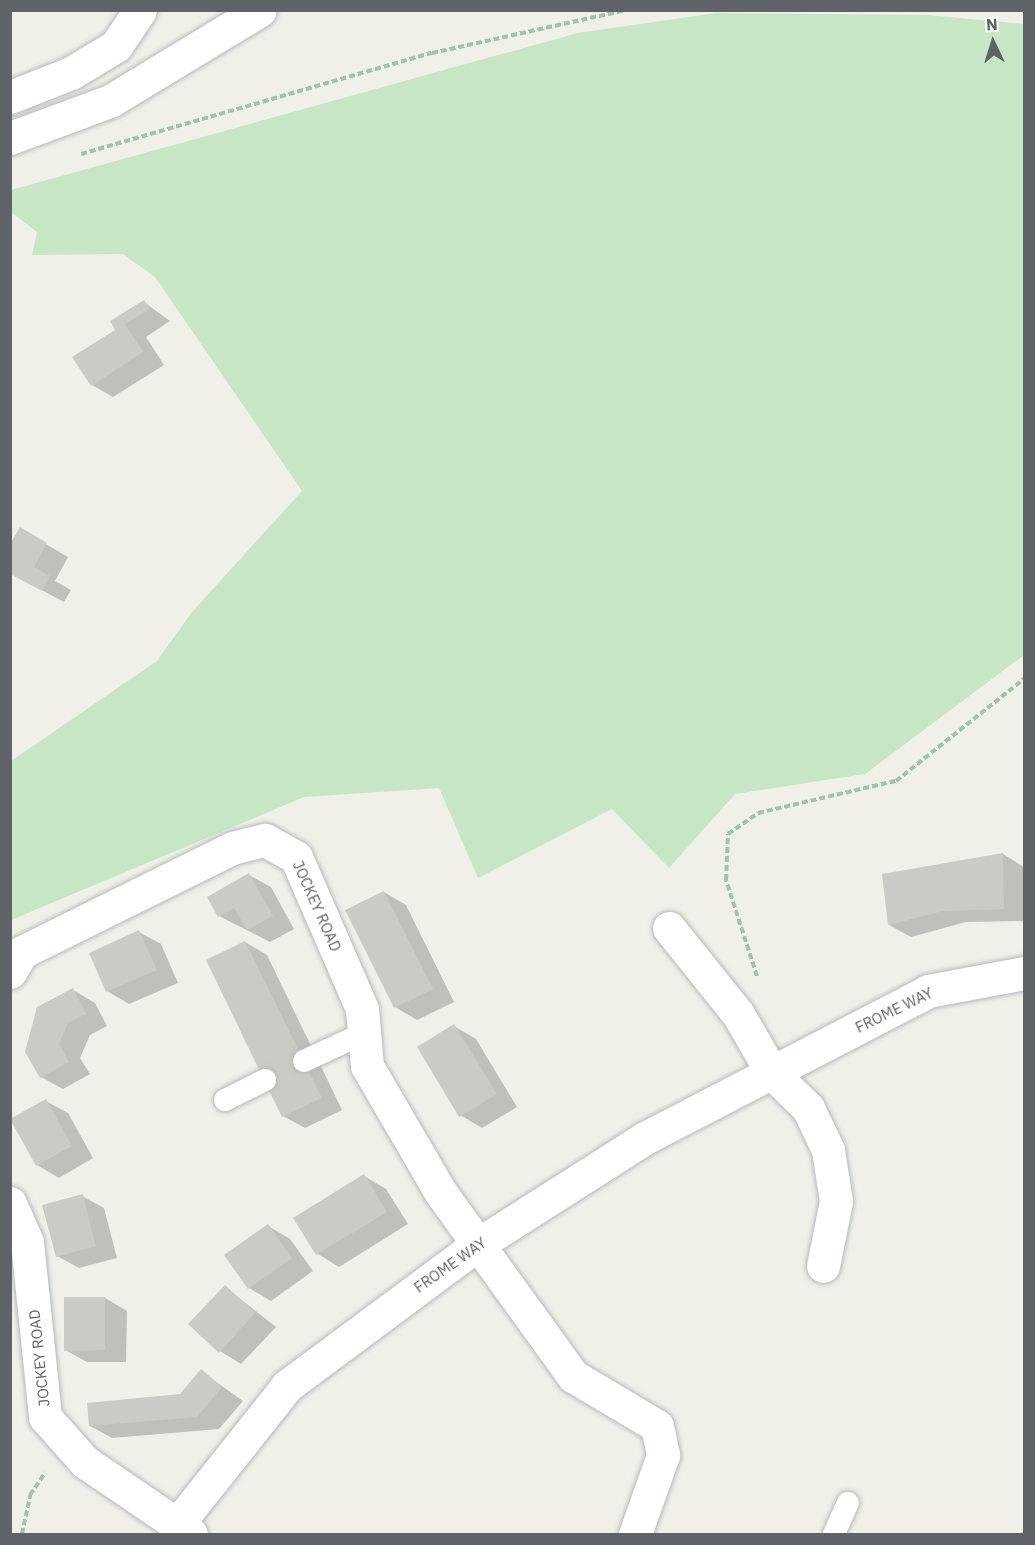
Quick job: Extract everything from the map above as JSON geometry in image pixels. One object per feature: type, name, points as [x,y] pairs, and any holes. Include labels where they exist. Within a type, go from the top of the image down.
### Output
[{"type":"street","points":[[10,97],[71,74],[116,46],[140,10]]},
{"type":"street","points":[[10,138],[110,101],[260,10]]},
{"type":"street","name":"JOCKEY ROAD","points":[[10,972],[22,952],[92,915],[232,848],[265,840],[296,857],[362,1009],[367,1066],[477,1245],[580,1384],[657,1426],[663,1455],[635,1534]]},
{"type":"street","points":[[669,928],[738,1014],[772,1073],[808,1108],[828,1150],[836,1202],[824,1266]]},
{"type":"street","name":"FROME WAY","points":[[185,1528],[287,1386],[477,1245],[645,1138],[928,991],[1024,973]]},
{"type":"street","name":"JOCKEY ROAD","points":[[10,1203],[27,1242],[45,1417],[85,1462],[185,1528]]},
{"type":"lane","points":[[304,1061],[364,1033]]},
{"type":"lane","points":[[225,1100],[264,1080]]},
{"type":"lane","points":[[834,1534],[848,1503]]},
{"type":"path","points":[[73,156],[432,53],[626,10]]},
{"type":"path","points":[[762,989],[726,880],[728,834],[758,813],[896,781],[1024,679]]},
{"type":"path","points":[[22,1534],[30,1495],[66,1443]]},
{"type":"green space","points":[[716,13],[927,15],[1024,24],[1024,655],[865,774],[735,794],[669,868],[612,809],[478,878],[439,788],[304,797],[11,920],[11,761],[157,661],[192,612],[302,491],[155,277],[123,254],[32,255],[37,232],[11,212],[11,190],[578,33]]},
{"type":"building","points":[[144,300],[150,309],[125,324],[143,352],[91,386],[72,357],[115,330],[110,321]]},
{"type":"building","points":[[20,527],[47,543],[34,567],[50,576],[42,591],[10,574],[10,544]]},
{"type":"building","points":[[1003,853],[1004,909],[943,911],[888,925],[882,874]]},
{"type":"building","points":[[249,873],[273,916],[247,930],[234,908],[218,917],[207,897]]},
{"type":"building","points":[[384,891],[433,989],[394,1008],[345,910]]},
{"type":"building","points":[[139,930],[157,970],[106,992],[89,953]]},
{"type":"building","points":[[245,941],[322,1098],[282,1117],[206,960]]},
{"type":"building","points":[[73,988],[86,1014],[68,1023],[59,1044],[69,1062],[40,1078],[25,1052],[37,1007]]},
{"type":"building","points":[[454,1024],[497,1094],[459,1117],[417,1047]]},
{"type":"building","points":[[46,1099],[72,1146],[36,1166],[10,1119]]},
{"type":"building","points":[[364,1174],[387,1212],[316,1255],[293,1218]]},
{"type":"building","points":[[83,1194],[96,1246],[56,1257],[42,1205]]},
{"type":"building","points":[[268,1224],[292,1258],[248,1289],[224,1255]]},
{"type":"building","points":[[225,1285],[255,1313],[219,1353],[188,1324]]},
{"type":"building","points":[[64,1297],[105,1297],[105,1350],[64,1351]]},
{"type":"building","points":[[201,1369],[222,1387],[197,1417],[89,1426],[87,1403],[180,1394]]}]
